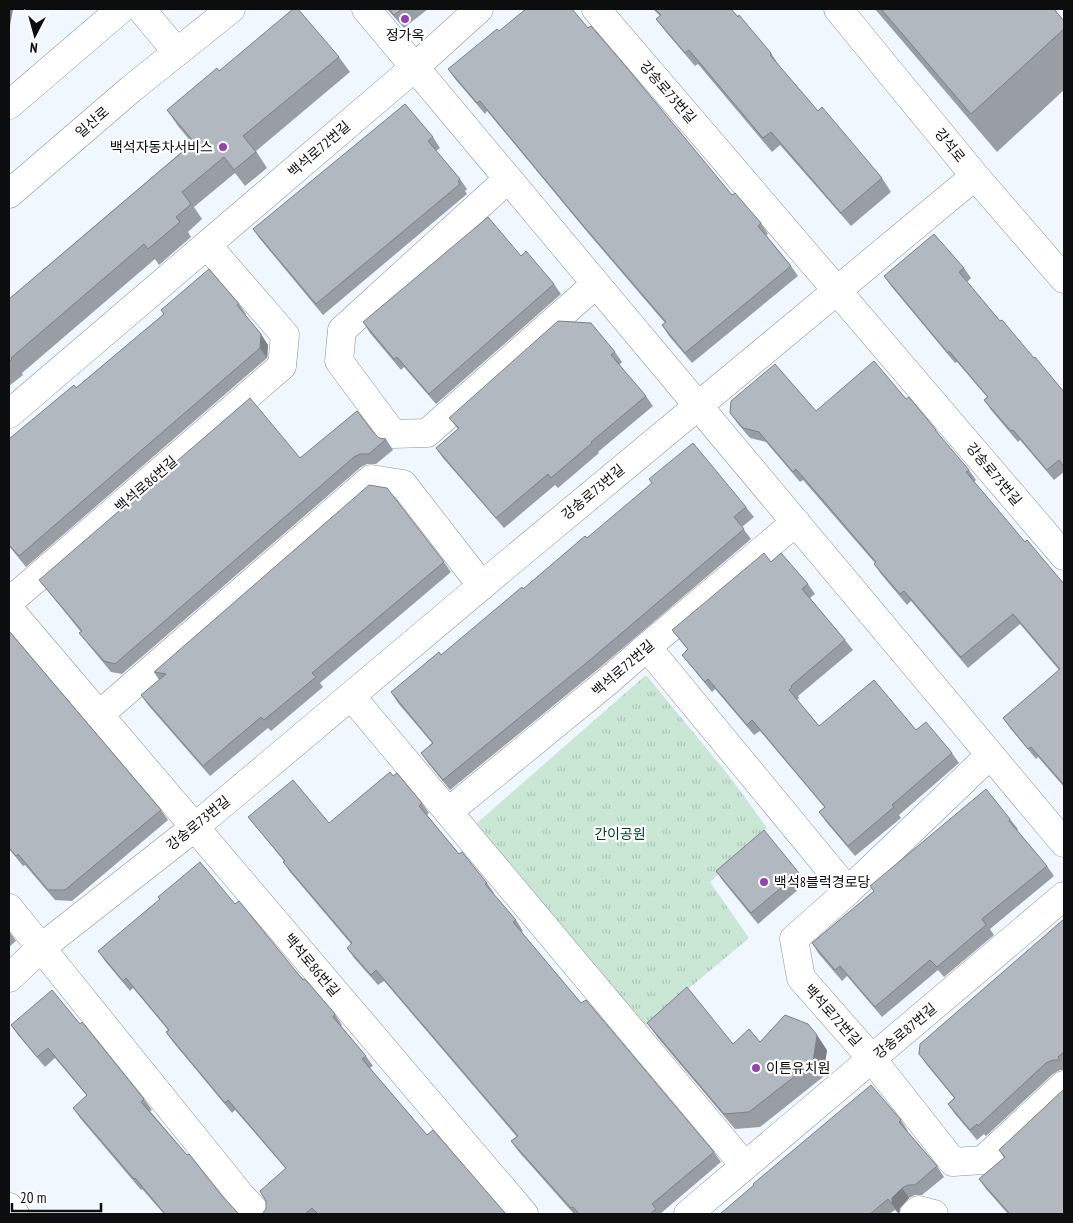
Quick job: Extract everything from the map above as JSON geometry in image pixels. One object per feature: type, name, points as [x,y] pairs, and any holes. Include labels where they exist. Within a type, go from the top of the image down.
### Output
[{"type":"street","points":[[9,105],[121,9]]},
{"type":"street","points":[[142,9],[177,52]]},
{"type":"street","name":"일산로","points":[[9,194],[177,52],[231,9]]},
{"type":"street","points":[[366,9],[1064,843]]},
{"type":"street","points":[[415,67],[479,9]]},
{"type":"street","name":"강송로73번길","points":[[596,9],[1064,556]]},
{"type":"street","name":"강석로","points":[[838,9],[975,176],[1064,279]]},
{"type":"street","name":"백석로72번길","points":[[215,238],[415,67]]},
{"type":"street","name":"강송로73번길","points":[[9,978],[42,947],[194,827],[975,176]]},
{"type":"street","points":[[508,179],[342,330],[338,361],[393,434],[427,433],[596,284]]},
{"type":"street","points":[[9,414],[215,238]]},
{"type":"street","name":"백석로86번길","points":[[9,602],[282,366],[284,335],[215,238]]},
{"type":"street","points":[[99,715],[371,480],[403,484],[482,586]]},
{"type":"street","name":"백석로72번길","points":[[448,812],[607,682],[796,522]]},
{"type":"street","name":"백석로86번길","points":[[9,609],[524,1214]]},
{"type":"street","points":[[647,647],[848,891]]},
{"type":"street","points":[[351,696],[745,1166]]},
{"type":"street","name":"백석로72번길","points":[[872,1058],[801,978],[794,939],[848,891],[990,755]]},
{"type":"street","name":"강송로87번길","points":[[688,1214],[1064,896]]},
{"type":"street","points":[[9,908],[250,1206]]},
{"type":"street","points":[[872,1058],[953,1162],[983,1160],[1064,1084]]},
{"type":"street","points":[[9,1207],[15,1214]]},
{"type":"green space","name":"간이공원","points":[[646,675],[730,777],[767,828],[710,882],[749,938],[644,1026],[477,823]]},
{"type":"building","points":[[293,9],[298,9],[339,57],[243,136],[256,152],[234,170],[224,157],[182,192],[191,204],[176,217],[180,222],[148,249],[144,244],[11,358],[9,362],[9,299],[194,142],[167,110],[217,68],[219,71]]},
{"type":"building","points":[[389,9],[402,9],[394,15]]},
{"type":"building","points":[[526,9],[572,9],[588,28],[591,26],[732,195],[735,193],[761,223],[758,226],[791,266],[685,353],[662,325],[666,322],[480,101],[477,103],[448,69],[497,29],[499,31]]},
{"type":"building","points":[[655,9],[731,9],[738,17],[739,15],[818,111],[822,107],[882,178],[841,213],[771,132],[763,138],[689,50],[685,53],[656,19],[661,15]]},
{"type":"building","points":[[881,9],[1054,9],[1064,21],[1064,29],[971,114]]},
{"type":"building","points":[[405,104],[433,137],[428,141],[460,179],[458,181],[460,184],[316,304],[253,229]]},
{"type":"building","points":[[488,217],[521,256],[526,251],[554,284],[429,394],[397,357],[394,359],[363,322]]},
{"type":"building","points":[[934,234],[964,268],[959,272],[1064,392],[1064,467],[1059,460],[1047,470],[984,400],[988,397],[949,351],[948,353],[884,276]]},
{"type":"building","points":[[209,269],[239,304],[237,305],[261,334],[260,348],[19,556],[9,545],[9,439],[74,385],[76,388],[164,314],[161,310]]},
{"type":"building","points":[[558,321],[591,323],[615,352],[611,355],[646,396],[551,478],[548,474],[496,518],[436,448],[459,428],[449,418]]},
{"type":"building","points":[[874,361],[906,399],[909,397],[969,470],[966,472],[1025,542],[1027,540],[1064,584],[1064,785],[1031,747],[1028,749],[1003,718],[1060,669],[1013,614],[961,657],[904,591],[900,594],[874,564],[876,562],[796,469],[793,472],[759,432],[743,428],[730,413],[731,401],[775,364],[816,411]]},
{"type":"building","points":[[250,398],[300,458],[357,411],[379,438],[386,439],[369,454],[360,454],[354,457],[115,664],[104,661],[79,633],[82,631],[39,580]]},
{"type":"building","points":[[693,443],[746,507],[734,517],[744,529],[590,660],[443,780],[421,753],[433,743],[391,692],[439,652],[441,655],[585,536],[587,538],[652,483],[649,479]]},
{"type":"building","points":[[369,485],[387,488],[444,562],[312,673],[316,677],[264,720],[261,717],[203,766],[141,695],[166,674],[154,672]]},
{"type":"building","points":[[764,553],[771,562],[781,553],[808,584],[802,589],[845,640],[791,686],[789,690],[819,726],[874,680],[916,730],[926,722],[952,753],[892,805],[894,807],[848,846],[819,812],[825,807],[752,720],[747,725],[708,679],[705,682],[682,655],[688,649],[672,630]]},
{"type":"building","points":[[9,631],[161,810],[65,890],[48,890],[18,854],[16,856],[9,848]]},
{"type":"building","points":[[390,772],[393,776],[397,773],[422,803],[419,806],[459,854],[462,852],[487,883],[485,884],[516,920],[513,922],[581,1003],[586,1000],[714,1152],[652,1204],[656,1209],[650,1214],[579,1214],[573,1207],[571,1208],[511,1141],[518,1136],[376,970],[371,975],[347,948],[352,943],[283,862],[285,861],[248,817],[293,780],[329,823]]},
{"type":"building","points":[[986,789],[1010,819],[1009,821],[1047,866],[982,919],[986,925],[937,967],[930,960],[875,1007],[840,966],[835,970],[812,943],[874,891],[870,886]]},
{"type":"building","name":"백석8블럭경로당","points":[[764,830],[799,873],[751,913],[716,871]]},
{"type":"building","points":[[200,862],[235,904],[239,901],[303,980],[305,979],[335,1014],[333,1017],[366,1056],[362,1059],[427,1135],[433,1130],[506,1214],[318,1214],[312,1208],[305,1214],[262,1214],[266,1209],[266,1201],[260,1191],[286,1168],[228,1100],[225,1103],[166,1032],[169,1030],[126,978],[123,981],[98,951],[160,899],[158,897]]},
{"type":"building","points":[[1064,919],[1064,1052],[1058,1057],[1060,1060],[1046,1063],[978,1126],[977,1124],[970,1130],[948,1104],[955,1098],[919,1054],[920,1044]]},
{"type":"building","name":"이튼유치원","points":[[687,987],[733,1044],[749,1029],[760,1042],[785,1015],[808,1024],[817,1035],[813,1062],[749,1112],[724,1114],[647,1023]]},
{"type":"building","points":[[52,990],[80,1024],[82,1022],[144,1099],[141,1102],[187,1155],[189,1154],[239,1214],[165,1214],[73,1108],[87,1095],[48,1048],[37,1057],[11,1025]]},
{"type":"building","points":[[871,1085],[901,1120],[899,1122],[937,1166],[915,1185],[908,1185],[902,1188],[892,1198],[892,1204],[888,1199],[870,1214],[720,1214],[753,1184]]},
{"type":"building","points":[[1064,1089],[1064,1214],[1010,1214],[979,1179],[1005,1157],[999,1150]]},
{"type":"place","name":"정가옥","points":[[405,19]]},
{"type":"place","name":"백석자동차서비스","points":[[223,147]]},
{"type":"place","name":"백석8블럭경로당","points":[[764,882]]},
{"type":"place","name":"이튼유치원","points":[[756,1068]]}]
